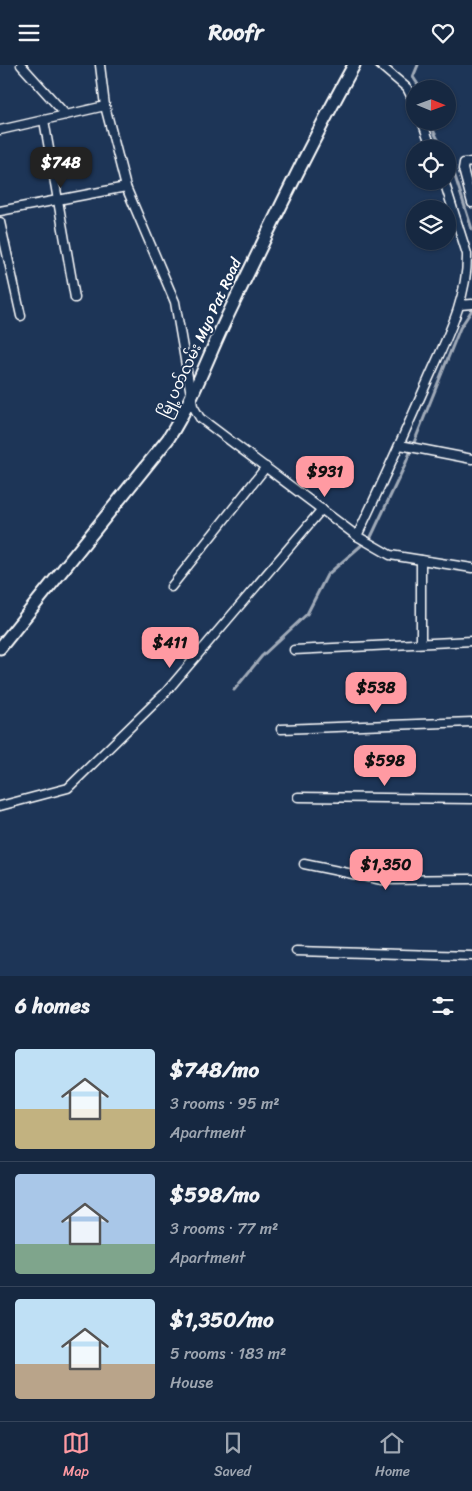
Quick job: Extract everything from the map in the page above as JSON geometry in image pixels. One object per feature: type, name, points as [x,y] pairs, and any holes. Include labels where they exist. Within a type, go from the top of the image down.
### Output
[{"type":"main road","name":"မြို့ပတ်လမ်း Myo Pat Road","points":[[0,648],[168,439],[178,423],[276,214],[321,123],[354,65]]},
{"type":"street","points":[[21,65],[66,115]]},
{"type":"street","points":[[100,65],[105,106],[126,187],[175,302],[193,405],[200,418],[357,536],[390,555],[472,568]]},
{"type":"street","points":[[380,65],[406,87]]},
{"type":"street","points":[[0,130],[105,106]]},
{"type":"street","points":[[44,120],[75,298]]},
{"type":"street","points":[[472,161],[464,163],[463,169],[472,203]]},
{"type":"street","points":[[0,211],[126,187]]},
{"type":"street","points":[[357,536],[400,445],[460,305],[467,265],[467,253],[447,190]]},
{"type":"street","points":[[0,222],[20,316]]},
{"type":"street","points":[[460,305],[472,304]]},
{"type":"street","points":[[400,445],[472,459]]},
{"type":"street","points":[[171,587],[266,467]]},
{"type":"street","points":[[0,806],[68,788],[166,692],[322,509]]},
{"type":"street","points":[[421,560],[421,643]]},
{"type":"street","points":[[294,650],[472,641]]},
{"type":"street","points":[[281,729],[472,722]]},
{"type":"street","points":[[298,797],[472,799]]},
{"type":"street","points":[[304,864],[382,880],[472,879]]},
{"type":"street","points":[[296,951],[472,956]]},
{"type":"waterway","points":[[415,80],[413,77],[418,65]]},
{"type":"waterway","points":[[434,130],[438,140]]},
{"type":"waterway","points":[[456,179],[472,229]]},
{"type":"waterway","points":[[234,690],[262,656],[307,614],[327,575],[371,537],[405,465],[460,328],[472,310]]}]
